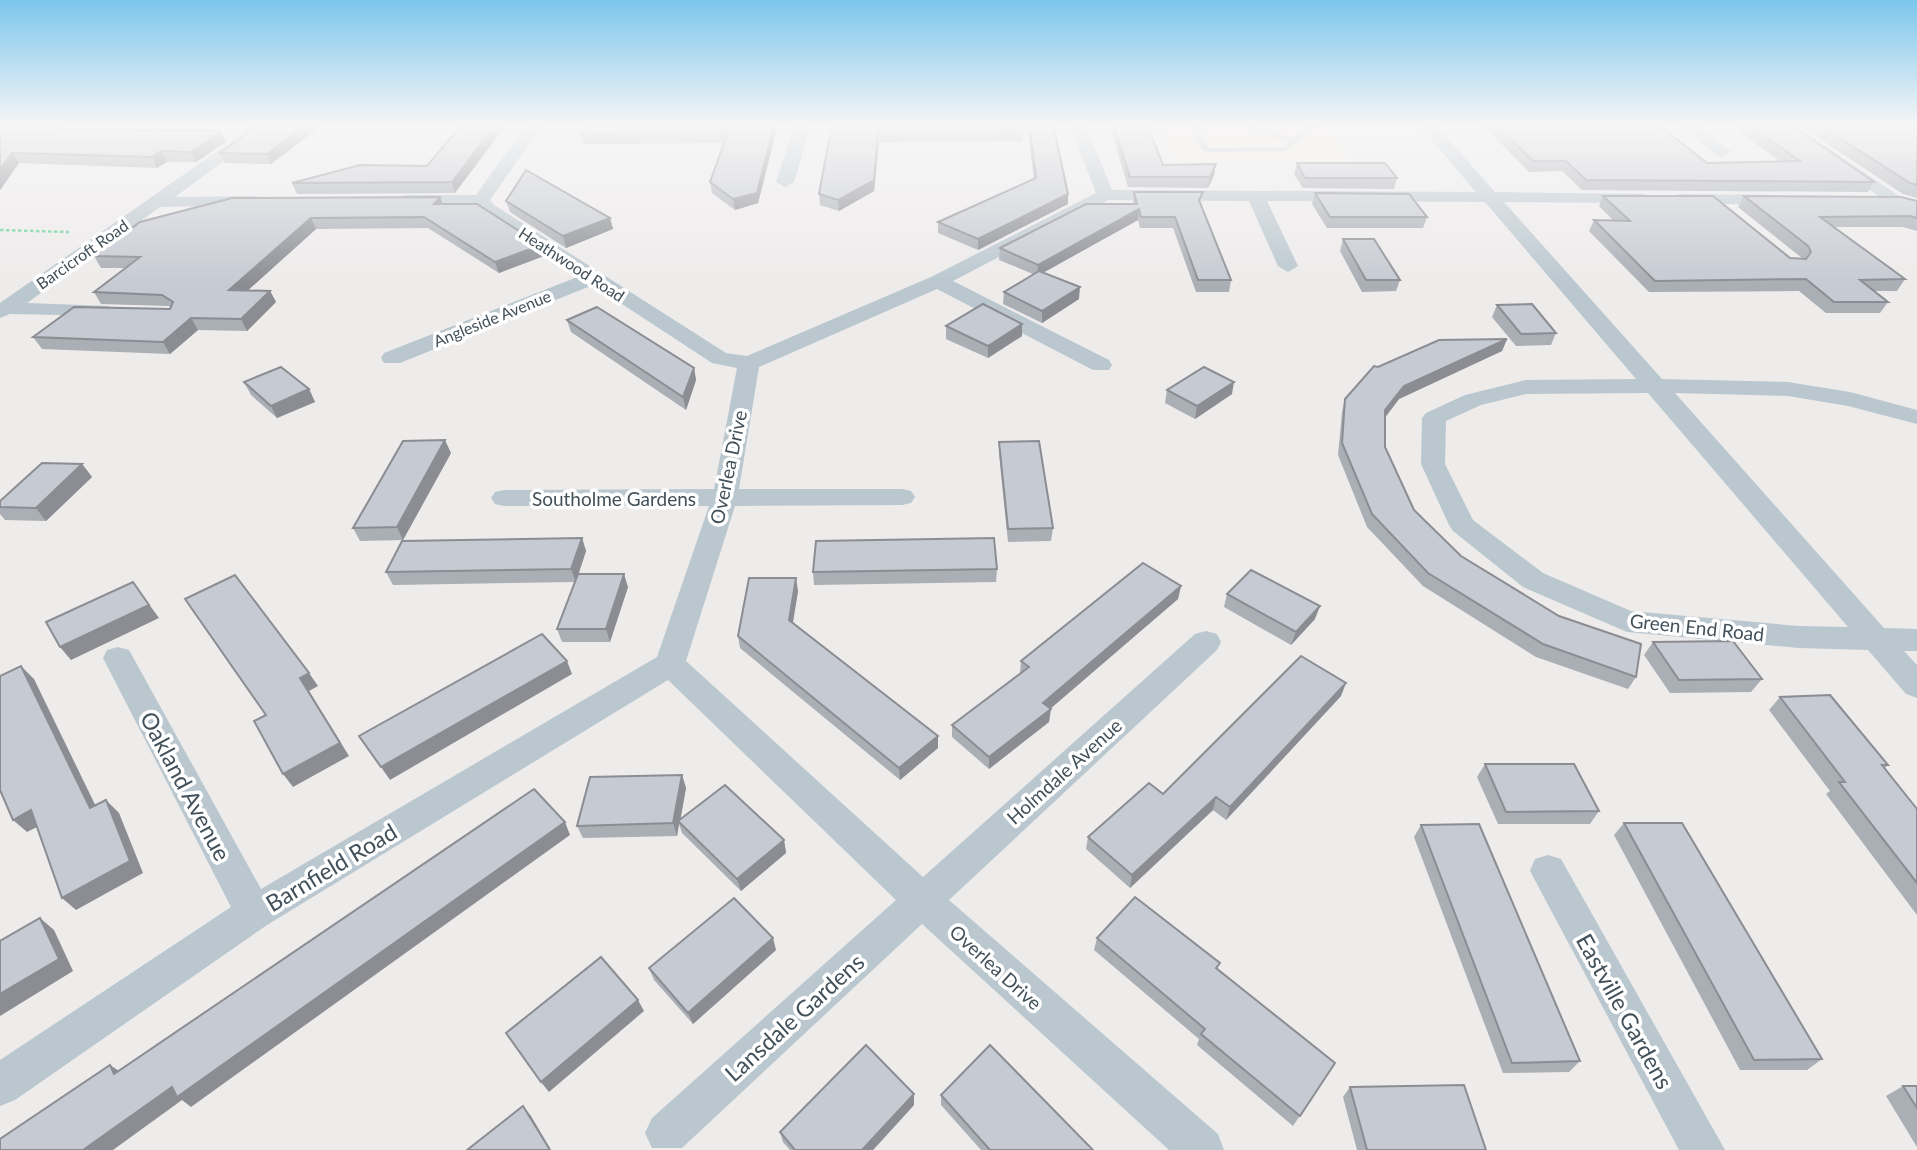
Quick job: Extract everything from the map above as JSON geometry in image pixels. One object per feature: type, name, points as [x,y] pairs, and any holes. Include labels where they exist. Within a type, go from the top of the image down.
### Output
[{"type":"street","name":"Barcicroft Road","points":[[3,310],[190,178]]},
{"type":"street","points":[[386,200],[481,200],[497,178]]},
{"type":"street","points":[[785,182],[786,178]]},
{"type":"street","points":[[1098,178],[1105,195]]},
{"type":"street","points":[[1473,178],[1917,686]]},
{"type":"street","points":[[1862,178],[1896,200]]},
{"type":"street","points":[[749,363],[938,281],[1105,195],[1799,200]]},
{"type":"street","points":[[1255,195],[1288,266]]},
{"type":"street","name":"Heathwood Road","points":[[481,200],[488,209],[720,358],[749,363]]},
{"type":"street","points":[[1715,200],[1734,216]]},
{"type":"street","points":[[1868,200],[1896,200],[1917,206]]},
{"type":"street","points":[[156,202],[278,201]]},
{"type":"street","name":"Angleside Avenue","points":[[391,358],[593,278]]},
{"type":"street","points":[[938,281],[1101,365]]},
{"type":"street","points":[[3,310],[127,313]]},
{"type":"street","name":"Overlea Drive","points":[[749,363],[725,497],[670,664],[922,900],[1202,1150]]},
{"type":"street","name":"Green End Road","points":[[1917,417],[1850,399],[1788,389],[1526,387],[1473,400],[1434,418],[1433,464],[1462,525],[1533,580],[1627,621],[1799,637],[1917,640]]},
{"type":"street","name":"Southolme Gardens","points":[[504,498],[902,497]]},
{"type":"street","name":"Holmdale Avenue","points":[[922,900],[1206,642]]},
{"type":"street","name":"Oakland Avenue","points":[[118,658],[254,913]]},
{"type":"street","name":"Barnfield Road","points":[[0,1084],[254,913],[670,664]]},
{"type":"street","name":"Eastville Gardens","points":[[1548,871],[1703,1150]]},
{"type":"street","name":"Lansdale Gardens","points":[[667,1133],[922,900]]},
{"type":"path","points":[[0,230],[113,233]]},
{"type":"building","points":[[312,178],[455,178],[452,182],[292,183]]},
{"type":"building","points":[[521,178],[539,178],[610,218],[563,236],[506,201]]},
{"type":"building","points":[[712,178],[761,178],[757,193],[733,199],[710,182]]},
{"type":"building","points":[[822,178],[874,178],[838,200],[819,194]]},
{"type":"building","points":[[1036,178],[1064,178],[1068,194],[978,239],[938,222]]},
{"type":"building","points":[[1305,178],[1397,178],[1305,178]]},
{"type":"building","points":[[1584,178],[1868,178],[1874,182],[1586,180]]},
{"type":"building","points":[[1902,178],[1917,178],[1917,185]]},
{"type":"building","points":[[1134,192],[1203,192],[1199,200],[1231,280],[1198,280],[1175,217],[1141,217],[1139,209],[1038,265],[1000,248],[1086,204],[1137,204]]},
{"type":"building","points":[[1315,193],[1409,194],[1427,217],[1330,217]]},
{"type":"building","points":[[1603,196],[1713,196],[1790,258],[1806,259],[1811,252],[1808,246],[1744,196],[1901,197],[1917,201],[1917,218],[1820,217],[1905,279],[1860,280],[1888,302],[1834,302],[1806,279],[1655,281],[1594,220],[1630,221]]},
{"type":"building","points":[[440,197],[434,204],[477,204],[541,245],[495,262],[424,217],[311,218],[229,290],[270,291],[241,319],[191,318],[163,342],[33,337],[74,307],[170,309],[173,302],[162,295],[94,292],[140,257],[94,256],[140,222],[232,198]]},
{"type":"building","points":[[1343,239],[1374,239],[1400,280],[1366,280]]},
{"type":"building","points":[[1039,271],[1080,287],[1042,311],[1004,292]]},
{"type":"building","points":[[983,304],[1022,324],[988,346],[946,326]]},
{"type":"building","points":[[1532,304],[1556,333],[1521,334],[1497,305]]},
{"type":"building","points":[[597,307],[694,368],[683,397],[567,320]]},
{"type":"building","points":[[1507,339],[1404,386],[1385,410],[1385,447],[1414,510],[1461,556],[1559,616],[1641,644],[1636,677],[1543,644],[1428,573],[1372,514],[1342,443],[1345,399],[1374,366],[1378,367],[1439,340]]},
{"type":"building","points":[[281,367],[309,389],[271,406],[244,382]]},
{"type":"building","points":[[1204,367],[1234,382],[1197,406],[1167,390]]},
{"type":"building","points":[[445,440],[397,527],[353,528],[403,441]]},
{"type":"building","points":[[1039,441],[1053,528],[1008,529],[999,442]]},
{"type":"building","points":[[42,463],[82,464],[36,508],[0,507],[0,501]]},
{"type":"building","points":[[582,538],[571,569],[386,572],[402,541]]},
{"type":"building","points":[[994,538],[997,569],[813,572],[816,541]]},
{"type":"building","points":[[1143,563],[1181,586],[1043,703],[1051,709],[989,757],[952,725],[1029,667],[1021,661]]},
{"type":"building","points":[[1251,570],[1320,606],[1296,632],[1227,594]]},
{"type":"building","points":[[578,574],[624,574],[606,629],[557,629]]},
{"type":"building","points":[[235,575],[309,673],[300,678],[340,743],[283,774],[254,721],[266,715],[185,599]]},
{"type":"building","points":[[749,578],[796,578],[789,620],[938,736],[899,768],[738,636]]},
{"type":"building","points":[[133,582],[149,605],[60,647],[46,622]]},
{"type":"building","points":[[542,634],[567,661],[381,767],[359,736]]},
{"type":"building","points":[[1733,641],[1762,679],[1679,680],[1653,642]]},
{"type":"building","points":[[1301,656],[1346,683],[1230,807],[1216,797],[1132,875],[1088,837],[1149,783],[1163,794]]},
{"type":"building","points":[[21,666],[90,808],[106,800],[130,861],[62,898],[31,810],[13,820],[0,790],[0,676]]},
{"type":"building","points":[[1830,695],[1888,765],[1882,765],[1917,809],[1917,883],[1839,782],[1845,782],[1780,697]]},
{"type":"building","points":[[1485,764],[1574,764],[1599,811],[1506,812]]},
{"type":"building","points":[[682,775],[673,823],[577,826],[590,777]]},
{"type":"building","points":[[725,785],[784,840],[737,879],[678,821]]},
{"type":"building","points":[[534,789],[565,822],[177,1097],[172,1087],[83,1150],[0,1150],[0,1139],[110,1065],[114,1074]]},
{"type":"building","points":[[1624,823],[1682,823],[1822,1059],[1754,1060]]},
{"type":"building","points":[[1479,824],[1580,1061],[1512,1063],[1421,825]]},
{"type":"building","points":[[1135,897],[1220,963],[1216,968],[1335,1063],[1300,1116],[1201,1034],[1205,1029],[1097,938]]},
{"type":"building","points":[[734,898],[773,938],[688,1013],[649,968]]},
{"type":"building","points":[[40,918],[59,959],[0,994],[0,941]]},
{"type":"building","points":[[601,957],[638,1000],[541,1082],[506,1033]]},
{"type":"building","points":[[866,1045],[914,1094],[862,1150],[795,1150],[780,1132]]},
{"type":"building","points":[[990,1045],[1093,1150],[990,1150],[941,1095]]},
{"type":"building","points":[[1464,1085],[1486,1150],[1367,1150],[1350,1087]]},
{"type":"building","points":[[1903,1086],[1917,1086],[1917,1108]]},
{"type":"building","points":[[523,1106],[550,1150],[467,1150]]}]
